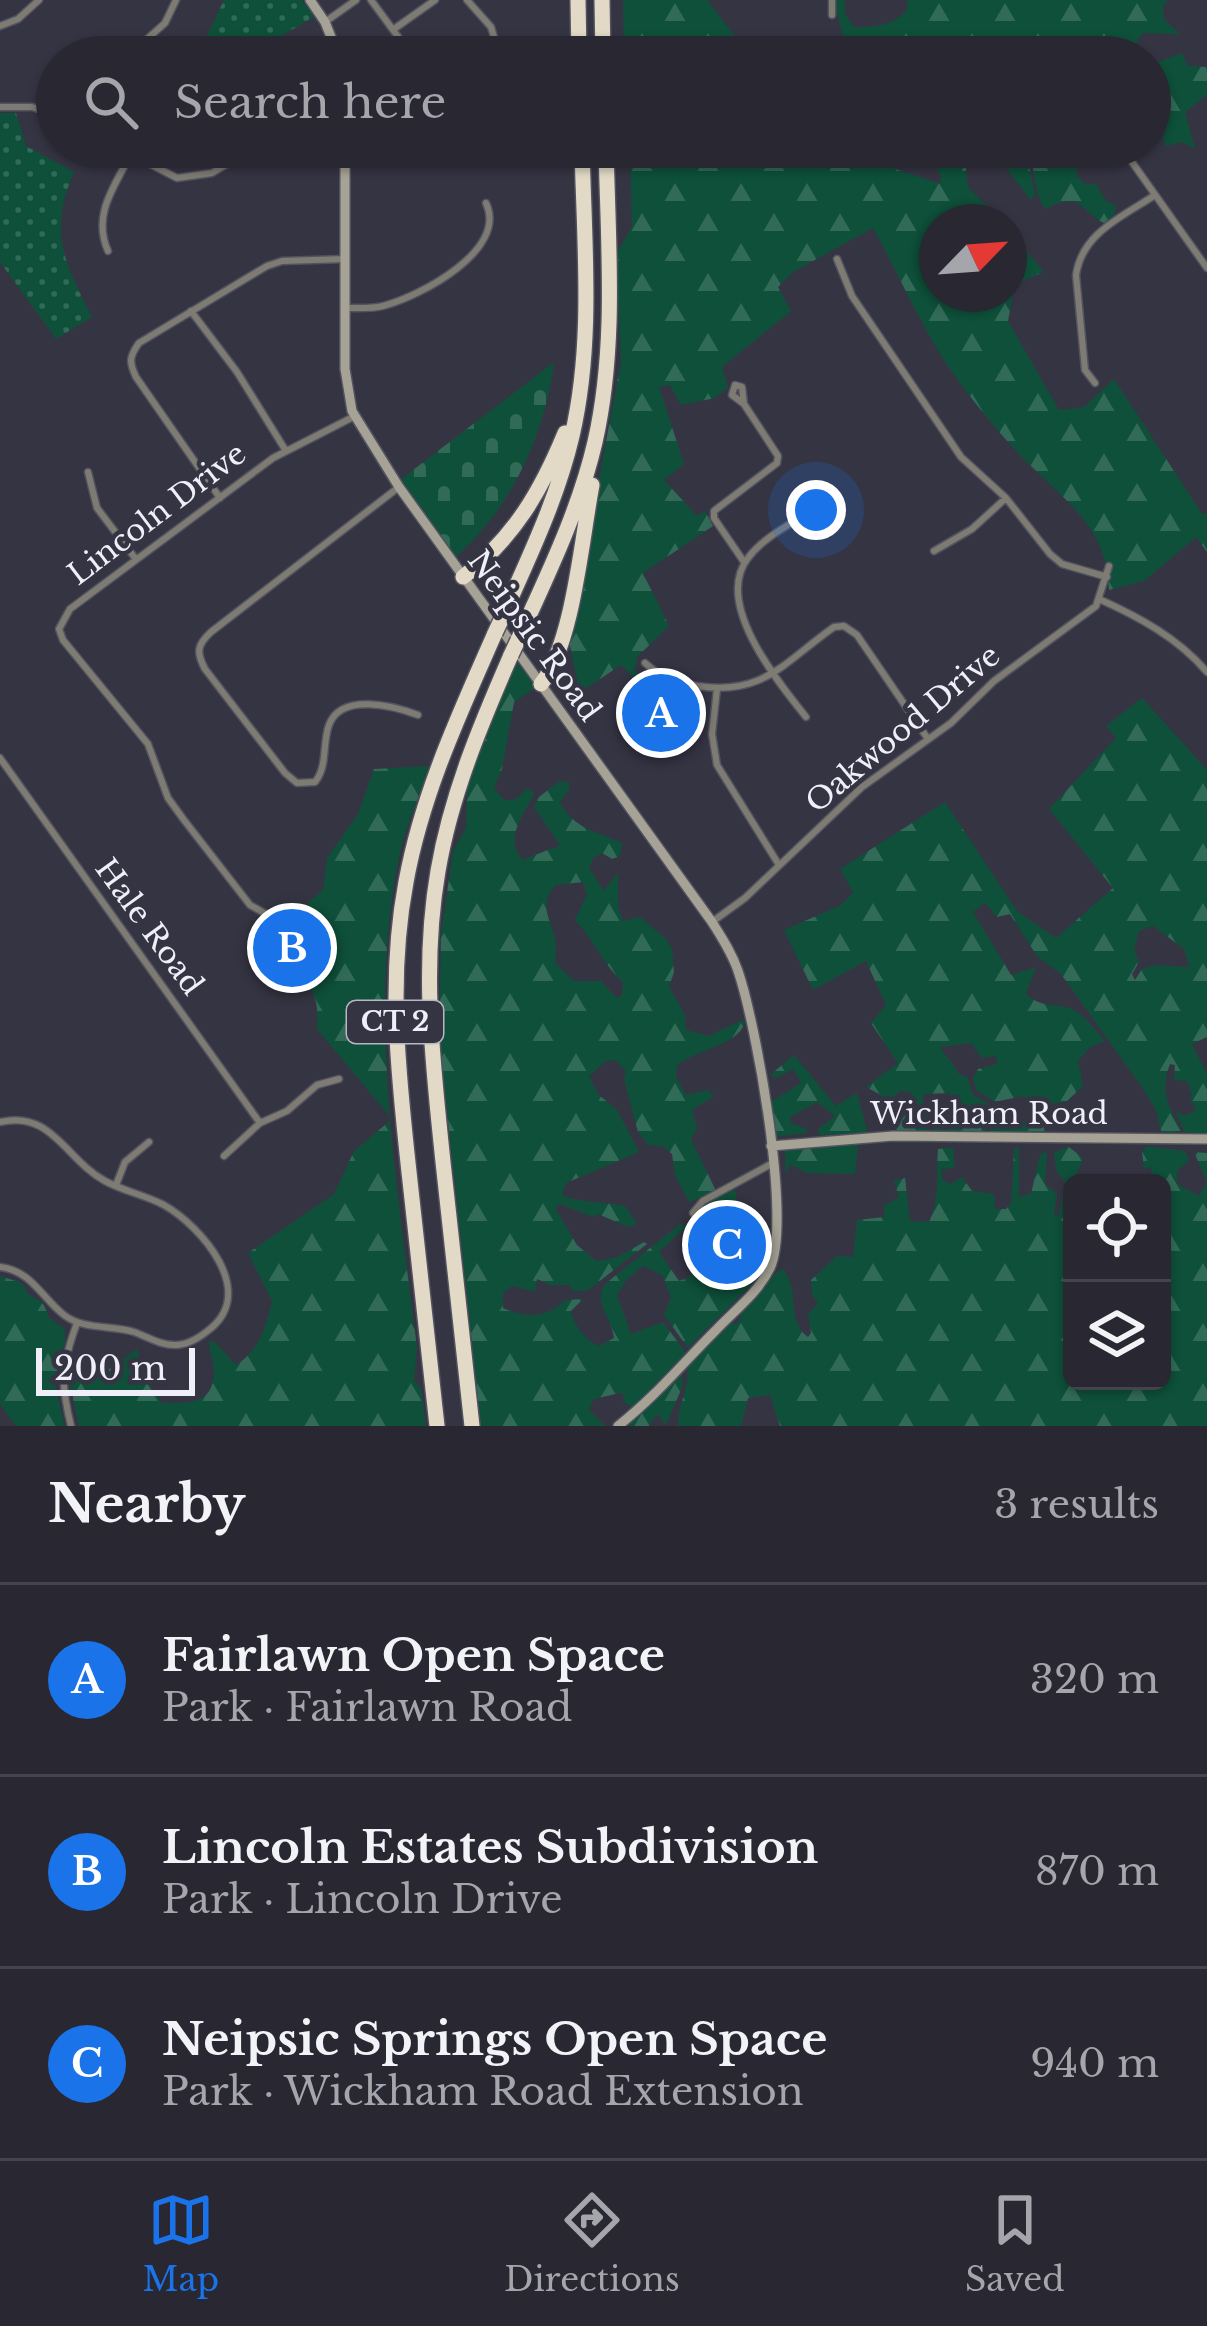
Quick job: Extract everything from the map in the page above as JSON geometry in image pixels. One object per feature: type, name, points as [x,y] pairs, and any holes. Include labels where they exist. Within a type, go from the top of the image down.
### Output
[{"type":"highway","points":[[578,0],[579,36]]},
{"type":"highway","points":[[602,0],[603,36]]},
{"type":"highway","name":"CT 2","points":[[437,1426],[398,1062],[397,958],[405,886],[443,752],[558,486],[580,391],[585,331],[582,168]]},
{"type":"highway","name":"CT 2","points":[[472,1426],[431,1052],[429,957],[436,886],[454,802],[475,739],[575,509],[598,427],[609,329],[606,168]]},
{"type":"highway","points":[[463,577],[508,536],[530,508],[580,391]]},
{"type":"highway","points":[[541,683],[552,668],[566,625],[598,427]]},
{"type":"street","points":[[0,26],[18,20],[40,0]]},
{"type":"street","points":[[153,36],[176,0]]},
{"type":"street","points":[[310,0],[331,36]]},
{"type":"street","points":[[325,22],[356,0]]},
{"type":"street","points":[[371,0],[399,36]]},
{"type":"street","points":[[394,29],[435,0]]},
{"type":"street","points":[[467,0],[493,36]]},
{"type":"street","points":[[832,0],[832,15]]},
{"type":"street","points":[[0,107],[36,108]]},
{"type":"street","points":[[109,251],[101,234],[103,210],[123,168]]},
{"type":"street","points":[[157,168],[177,178],[195,178],[220,168]]},
{"type":"street","name":"Neipsic Road","points":[[345,168],[346,386],[355,416],[399,488],[712,922],[742,982],[772,1145],[778,1236],[772,1263],[763,1280],[666,1385],[618,1426]]},
{"type":"street","points":[[1136,168],[1207,268]]},
{"type":"street","points":[[1095,382],[1084,363],[1078,261],[1090,239],[1155,195]]},
{"type":"street","points":[[345,308],[377,308],[400,301],[466,262],[489,234],[492,219],[486,203]]},
{"type":"street","points":[[220,499],[130,363],[140,344],[267,266],[282,261],[345,259]]},
{"type":"street","points":[[837,260],[852,296],[952,446],[1006,498],[1057,560],[1107,577]]},
{"type":"street","points":[[191,311],[237,372],[286,451]]},
{"type":"street","points":[[744,404],[778,456],[777,463],[714,511],[744,562]]},
{"type":"street","name":"Lincoln Drive","points":[[266,914],[250,905],[184,820],[169,798],[148,744],[63,640],[61,620],[135,558],[286,451],[355,416]]},
{"type":"street","points":[[88,472],[97,508],[135,558]]},
{"type":"street","points":[[399,488],[211,632],[198,651],[206,669],[297,783],[315,782],[321,774],[328,725],[348,706],[369,704],[418,715]]},
{"type":"street","points":[[934,551],[972,529],[1006,498]]},
{"type":"street","points":[[806,717],[771,673],[736,584],[744,562],[817,507]]},
{"type":"street","name":"Oakwood Drive","points":[[712,922],[780,866],[862,787],[1082,617],[1099,598],[1108,566]]},
{"type":"street","points":[[1099,598],[1160,631],[1207,672]]},
{"type":"street","points":[[645,663],[662,678],[717,688],[751,686],[834,627],[844,626],[857,635],[928,740]]},
{"type":"street","points":[[717,688],[712,734],[717,765],[780,866]]},
{"type":"street","name":"Hale Road","points":[[0,758],[260,1124]]},
{"type":"street","points":[[224,1156],[317,1085],[339,1079]]},
{"type":"street","points":[[0,1122],[31,1120],[47,1126],[82,1166],[184,1218],[225,1274],[230,1292],[226,1310],[202,1336],[173,1346],[132,1331],[77,1323],[62,1314],[32,1280],[0,1267]]},
{"type":"street","name":"Wickham Road","points":[[772,1145],[893,1136],[1207,1139]]},
{"type":"street","points":[[116,1186],[125,1162],[149,1142]]},
{"type":"street","points":[[693,1213],[703,1201],[773,1162]]},
{"type":"street","points":[[71,1426],[61,1382],[62,1362],[77,1323]]},
{"type":"green space","points":[[224,0],[302,0],[314,17],[281,36],[207,36]]},
{"type":"green space","points":[[623,0],[707,0],[735,36],[624,36]]},
{"type":"green space","points":[[834,0],[845,0],[845,14],[854,27],[895,19],[907,10],[907,0],[1169,0],[1163,5],[1164,19],[1180,34],[1141,36],[843,36]]},
{"type":"green space","points":[[1182,53],[1188,66],[1207,67],[1207,95],[1185,112],[1195,149],[1183,142],[1171,145],[1171,57]]},
{"type":"green space","points":[[0,113],[16,113],[26,146],[36,151],[36,168],[74,172],[61,230],[67,263],[92,317],[56,339],[0,262]]},
{"type":"green space","points":[[631,168],[892,168],[941,184],[936,168],[966,168],[968,187],[985,204],[919,204],[919,312],[1010,312],[1008,321],[1059,410],[1084,407],[1114,379],[1202,514],[1207,513],[1207,552],[1196,537],[1144,581],[1109,590],[1095,536],[951,371],[873,228],[793,272],[778,287],[791,311],[722,367],[728,387],[715,398],[681,405],[670,385],[659,387],[684,464],[664,480],[697,516],[705,511],[713,526],[643,573],[669,626],[637,657],[635,671],[646,681],[646,689],[621,665],[582,691],[569,640],[621,361],[616,254],[632,227]]},
{"type":"green space","points":[[1006,168],[1029,168],[1035,194],[1031,200]]},
{"type":"green space","points":[[1033,168],[1078,168],[1076,174],[1083,183],[1097,185],[1105,200],[1116,206],[1113,218],[1104,223],[1073,201],[1045,209]]},
{"type":"green space","points":[[1027,252],[1044,272],[1027,279]]},
{"type":"green space","points":[[554,362],[543,416],[522,468],[493,516],[456,557],[400,480]]},
{"type":"green space","points":[[517,663],[538,686],[514,702],[494,788],[505,801],[516,799],[527,788],[534,794],[517,828],[517,852],[523,860],[560,845],[534,807],[560,781],[569,783],[560,802],[572,819],[622,843],[620,856],[612,859],[602,853],[589,868],[604,891],[618,872],[623,921],[640,917],[672,949],[674,972],[669,987],[685,1015],[686,1030],[708,1036],[745,1023],[734,1037],[677,1066],[676,1077],[686,1095],[707,1090],[714,1096],[692,1110],[697,1128],[691,1139],[716,1191],[689,1202],[675,1175],[672,1154],[662,1146],[648,1145],[638,1132],[626,1071],[615,1060],[606,1061],[589,1076],[598,1094],[617,1110],[639,1152],[566,1183],[562,1195],[625,1206],[637,1224],[628,1227],[560,1204],[555,1208],[577,1245],[596,1261],[647,1244],[587,1291],[537,1279],[535,1292],[512,1286],[503,1293],[503,1308],[527,1315],[543,1314],[565,1300],[583,1299],[571,1311],[572,1317],[599,1346],[614,1338],[602,1305],[605,1284],[680,1224],[693,1229],[682,1230],[659,1252],[679,1281],[692,1274],[708,1236],[699,1226],[703,1205],[732,1189],[736,1192],[738,1226],[744,1240],[756,1252],[763,1244],[770,1247],[755,1281],[688,1348],[664,1315],[671,1297],[662,1275],[643,1266],[626,1280],[617,1295],[631,1334],[663,1322],[686,1353],[632,1408],[620,1393],[594,1399],[589,1410],[605,1426],[481,1426],[439,1037],[441,934],[453,851],[466,828],[467,780]],"holes":[[[583,882],[587,894],[575,920],[623,982],[622,995],[617,998],[601,981],[574,981],[556,964],[556,943],[546,907],[550,893],[555,885]]]},
{"type":"green space","points":[[654,681],[677,688],[672,737],[647,742],[646,689]]},
{"type":"green space","points":[[1142,698],[1207,770],[1207,1037],[1192,1044],[1207,1074],[1207,1134],[1184,1132],[1176,1111],[1185,1116],[1196,1110],[1187,1081],[1174,1080],[1175,1065],[1170,1064],[1165,1090],[1181,1131],[1162,1135],[1156,1110],[1144,1090],[1061,974],[1037,956],[1010,914],[997,917],[985,903],[973,912],[1011,975],[1036,967],[1026,994],[1040,1003],[1077,1012],[1105,1041],[1090,1047],[1078,1061],[1083,1086],[1066,1102],[1042,1109],[1045,1136],[988,1137],[989,1129],[1006,1117],[1033,1120],[1032,1102],[1023,1096],[995,1102],[976,1090],[973,1078],[978,1069],[997,1064],[996,1056],[982,1058],[971,1043],[940,1047],[958,1073],[968,1078],[973,1095],[992,1106],[996,1120],[976,1137],[945,1137],[947,1127],[939,1113],[956,1106],[950,1093],[924,1094],[928,1112],[942,1121],[942,1136],[937,1136],[910,1092],[899,1091],[892,1099],[893,1110],[917,1110],[932,1135],[898,1133],[881,1095],[866,1087],[898,1063],[871,1023],[886,1005],[866,961],[813,990],[784,930],[841,905],[853,892],[840,869],[945,802],[1017,911],[1056,938],[1113,888],[1049,809],[1116,738],[1106,726]],"holes":[[[1153,926],[1184,949],[1189,967],[1157,965],[1142,969],[1135,980],[1139,931]]]},
{"type":"green space","points":[[429,766],[400,853],[390,913],[385,1037],[390,1117],[317,1029],[310,988],[275,964],[326,932],[303,907],[323,890],[327,858],[358,814],[374,769]]},
{"type":"green space","points":[[303,907],[326,932],[275,964]]},
{"type":"green space","points":[[794,1055],[836,1106],[857,1093],[868,1134],[819,1135],[818,1129],[835,1116],[817,1102],[790,1117],[806,1133],[774,1137],[769,1103],[801,1083],[793,1069],[776,1078],[770,1075]]},
{"type":"green space","points":[[390,1120],[417,1348],[414,1381],[421,1388],[426,1426],[79,1426],[67,1371],[105,1370],[137,1349],[145,1379],[162,1403],[180,1403],[197,1400],[209,1391],[214,1372],[209,1341],[236,1365],[244,1359],[260,1338],[272,1301],[248,1253],[334,1194],[354,1151]]},
{"type":"green space","points":[[858,1144],[855,1174],[807,1173],[789,1164],[785,1170],[785,1151]]},
{"type":"green space","points":[[1019,1146],[1019,1197],[1031,1194],[1040,1155],[1047,1151],[1045,1184],[1057,1194],[1054,1213],[1058,1217],[1063,1192],[1063,1390],[1171,1390],[1171,1174],[1144,1169],[1142,1152],[1147,1146],[1185,1151],[1189,1161],[1177,1171],[1177,1184],[1199,1196],[1207,1182],[1207,1426],[780,1426],[770,1395],[748,1398],[741,1426],[678,1426],[687,1368],[728,1324],[739,1323],[749,1300],[769,1278],[783,1269],[797,1323],[808,1337],[808,1314],[818,1303],[811,1280],[837,1256],[853,1257],[857,1220],[884,1217],[884,1206],[899,1197],[894,1181],[905,1178],[910,1221],[929,1222],[936,1195],[938,1149],[953,1147],[955,1167],[941,1170],[943,1180],[950,1184],[962,1177],[972,1191],[994,1194],[995,1209],[1006,1209],[1011,1203],[1014,1150]]},
{"type":"green space","points":[[1069,1147],[1083,1158],[1077,1174],[1063,1174],[1063,1179],[1056,1170],[1054,1152]]},
{"type":"green space","points":[[1194,1152],[1207,1153],[1207,1182]]},
{"type":"green space","points":[[0,1276],[22,1283],[42,1303],[49,1318],[65,1329],[54,1381],[65,1426],[16,1426],[0,1404]]},
{"type":"green space","points":[[682,1375],[683,1385],[666,1425],[657,1414],[649,1426],[625,1426]]},
{"type":"place","name":"Fairlawn Open Space","points":[[661,713]]},
{"type":"place","name":"Lincoln Estates Subdivision","points":[[292,948]]},
{"type":"place","name":"Neipsic Springs Open Space","points":[[727,1245]]}]
